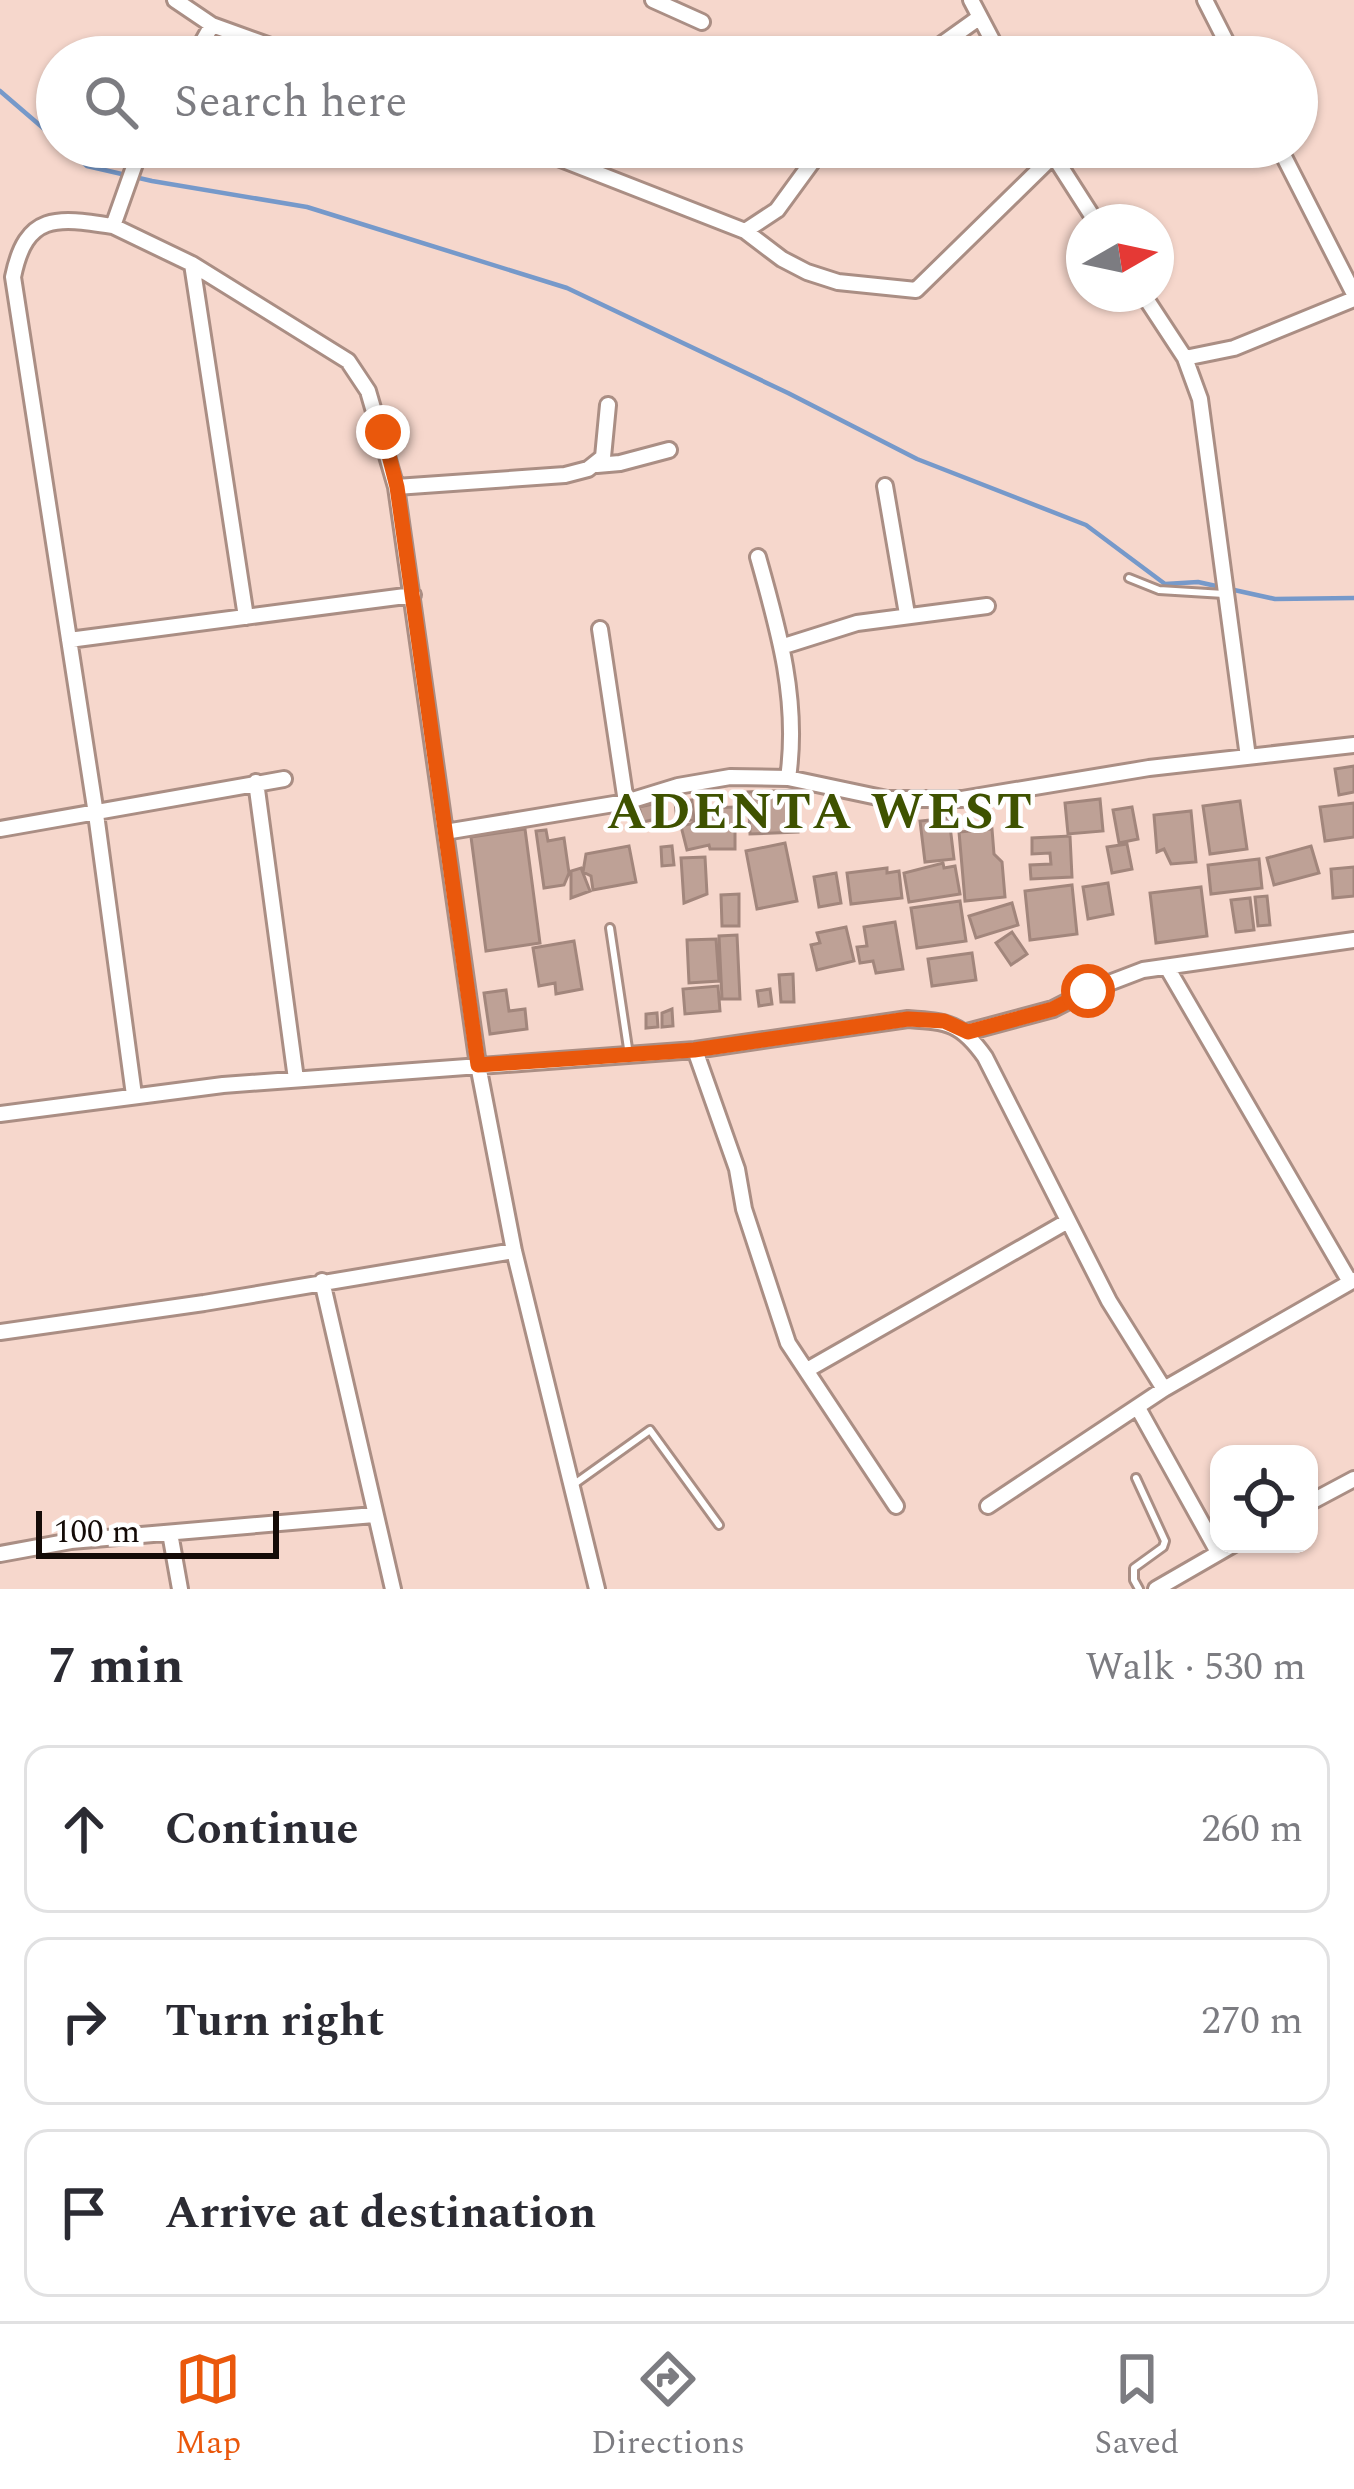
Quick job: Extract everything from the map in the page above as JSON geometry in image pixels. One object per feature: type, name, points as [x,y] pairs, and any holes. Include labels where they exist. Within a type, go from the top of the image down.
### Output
[{"type":"street","points":[[175,0],[212,25],[243,36]]},
{"type":"street","points":[[653,0],[702,22]]},
{"type":"street","points":[[971,0],[990,36]]},
{"type":"street","points":[[1205,0],[1223,36]]},
{"type":"street","points":[[953,36],[980,17]]},
{"type":"street","points":[[206,36],[212,25]]},
{"type":"street","points":[[112,226],[133,168]]},
{"type":"street","points":[[584,168],[745,231],[782,260],[807,272],[838,282],[916,290],[1034,168]]},
{"type":"street","points":[[745,231],[777,210],[808,168]]},
{"type":"street","points":[[1061,168],[1084,204]]},
{"type":"street","points":[[1185,358],[1234,349],[1354,297],[1290,168]]},
{"type":"street","points":[[134,1095],[13,277],[18,251],[32,230],[49,220],[112,226],[192,264],[348,361],[368,391],[397,487],[478,1065],[514,1251],[597,1589]]},
{"type":"street","points":[[192,264],[246,617]]},
{"type":"street","points":[[1155,312],[1185,358],[1200,398],[1248,757]]},
{"type":"street","points":[[597,464],[603,457],[608,404]]},
{"type":"street","points":[[397,487],[565,475],[669,450]]},
{"type":"street","points":[[885,486],[907,614]]},
{"type":"street","points":[[758,557],[784,646],[794,739],[788,778]]},
{"type":"street","points":[[69,640],[412,595]]},
{"type":"street","points":[[784,646],[856,622],[988,606]]},
{"type":"street","points":[[600,628],[626,802]]},
{"type":"street","points":[[445,832],[626,802],[730,777],[788,778],[887,799],[962,799],[1354,745]]},
{"type":"street","points":[[0,829],[284,778]]},
{"type":"street","points":[[256,782],[296,1079]]},
{"type":"street","points":[[968,1032],[1053,1009],[1143,970],[1354,940]]},
{"type":"street","points":[[988,1506],[1164,1389],[1352,1281],[1168,969]]},
{"type":"street","points":[[0,1114],[296,1079],[629,1056],[908,1019],[944,1021],[968,1032],[985,1057],[1109,1301],[1164,1389]]},
{"type":"street","points":[[694,1050],[737,1169],[744,1209],[788,1343],[896,1506]]},
{"type":"street","points":[[807,1370],[1068,1221]]},
{"type":"street","points":[[0,1332],[204,1304],[514,1251]]},
{"type":"street","points":[[322,1281],[392,1589]]},
{"type":"street","points":[[1138,1408],[1210,1538]]},
{"type":"street","points":[[1318,1498],[1354,1479]]},
{"type":"street","points":[[0,1554],[71,1541],[374,1515]]},
{"type":"street","points":[[170,1533],[180,1589]]},
{"type":"street","points":[[1156,1589],[1216,1553]]},
{"type":"lane","points":[[1129,578],[1160,590],[1224,595]]},
{"type":"lane","points":[[610,928],[629,1056]]},
{"type":"lane","points":[[573,1485],[650,1430],[719,1525]]},
{"type":"lane","points":[[1136,1478],[1165,1541],[1133,1570],[1139,1589]]},
{"type":"building","points":[[1354,766],[1354,792],[1339,795],[1335,769]]},
{"type":"building","points":[[796,790],[798,832],[750,834],[748,792]]},
{"type":"building","points":[[1100,799],[1103,831],[1068,834],[1065,803]]},
{"type":"building","points":[[692,800],[694,820],[677,821],[675,802]]},
{"type":"building","points":[[1240,801],[1247,849],[1210,854],[1203,806]]},
{"type":"building","points":[[1354,803],[1354,837],[1325,841],[1320,807]]},
{"type":"building","points":[[653,804],[656,819],[643,822],[639,807]]},
{"type":"building","points":[[735,807],[735,849],[710,849],[709,845],[687,850],[681,826],[707,820],[707,808]]},
{"type":"building","points":[[1132,807],[1138,839],[1119,843],[1113,810]]},
{"type":"building","points":[[1191,811],[1196,862],[1171,864],[1164,849],[1157,852],[1154,815]]},
{"type":"building","points":[[949,818],[954,859],[925,862],[920,821]]},
{"type":"building","points":[[525,829],[540,943],[486,951],[471,837]]},
{"type":"building","points":[[992,829],[994,854],[1002,862],[1005,897],[965,901],[959,832]]},
{"type":"building","points":[[546,830],[548,841],[564,838],[569,873],[564,885],[544,888],[536,831]]},
{"type":"building","points":[[1070,836],[1072,877],[1031,879],[1030,865],[1051,864],[1050,853],[1032,854],[1032,838]]},
{"type":"building","points":[[785,843],[797,901],[757,909],[746,851]]},
{"type":"building","points":[[1127,844],[1132,869],[1112,873],[1107,847]]},
{"type":"building","points":[[629,846],[636,882],[593,890],[591,876],[583,872],[586,854]]},
{"type":"building","points":[[672,846],[674,865],[662,866],[661,847]]},
{"type":"building","points":[[1311,846],[1319,873],[1274,885],[1267,858]]},
{"type":"building","points":[[705,857],[707,894],[684,903],[681,858]]},
{"type":"building","points":[[1259,859],[1262,888],[1211,894],[1208,865]]},
{"type":"building","points":[[943,863],[944,868],[955,866],[960,894],[909,902],[904,873]]},
{"type":"building","points":[[1354,867],[1354,896],[1333,898],[1331,869]]},
{"type":"building","points":[[581,868],[590,891],[571,898],[571,871]]},
{"type":"building","points":[[887,868],[887,873],[899,871],[902,898],[851,904],[847,873]]},
{"type":"building","points":[[836,873],[841,903],[819,907],[814,877]]},
{"type":"building","points":[[1108,883],[1113,914],[1088,919],[1083,887]]},
{"type":"building","points":[[1072,885],[1077,934],[1030,940],[1025,891]]},
{"type":"building","points":[[1201,887],[1207,936],[1156,943],[1150,893]]},
{"type":"building","points":[[739,894],[739,926],[722,926],[721,895]]},
{"type":"building","points":[[1267,896],[1270,925],[1258,926],[1255,897]]},
{"type":"building","points":[[1250,898],[1254,930],[1236,932],[1231,900]]},
{"type":"building","points":[[960,901],[966,941],[917,948],[911,908]]},
{"type":"building","points":[[1012,903],[1018,925],[976,938],[969,916]]},
{"type":"building","points":[[895,922],[903,969],[876,973],[873,961],[860,963],[857,947],[867,946],[864,927]]},
{"type":"building","points":[[846,927],[854,961],[817,970],[811,945],[820,943],[817,933]]},
{"type":"building","points":[[1012,932],[1027,954],[1011,965],[996,943]]},
{"type":"building","points":[[737,935],[740,999],[722,999],[719,936]]},
{"type":"building","points":[[716,939],[719,981],[689,983],[687,940]]},
{"type":"building","points":[[574,941],[582,989],[556,994],[555,983],[539,986],[533,948]]},
{"type":"building","points":[[972,953],[976,980],[932,986],[928,959]]},
{"type":"building","points":[[793,974],[794,1002],[781,1002],[779,975]]},
{"type":"building","points":[[718,986],[720,1011],[685,1014],[683,989]]},
{"type":"building","points":[[770,989],[772,1004],[759,1006],[757,991]]},
{"type":"building","points":[[506,990],[509,1011],[525,1009],[527,1029],[490,1034],[484,993]]},
{"type":"building","points":[[672,1009],[673,1026],[662,1027],[662,1013]]},
{"type":"building","points":[[657,1013],[658,1027],[646,1028],[646,1014]]},
{"type":"waterway","points":[[0,91],[36,122]]},
{"type":"waterway","points":[[96,168],[307,207],[567,288],[917,459],[1086,525],[1165,584],[1198,582],[1275,599],[1354,598]]},
{"type":"district","name":"ADENTA WEST","points":[[821,813]]},
{"type":"route","points":[[383,432],[397,487],[478,1065],[694,1050],[908,1019],[944,1021],[968,1032],[1053,1009],[1088,991]]}]
